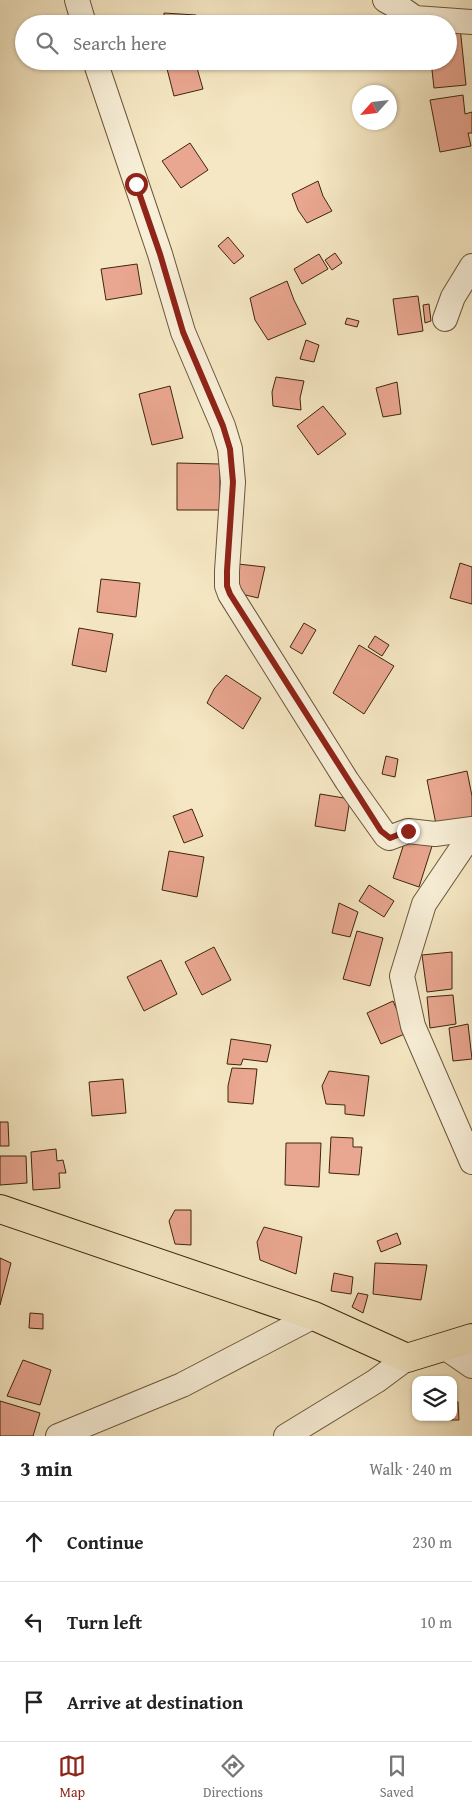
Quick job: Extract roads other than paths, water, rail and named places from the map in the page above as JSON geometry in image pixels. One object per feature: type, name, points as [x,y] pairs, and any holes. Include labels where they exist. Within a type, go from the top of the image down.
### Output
[{"type":"main road","points":[[0,1209],[314,1316],[407,1358],[472,1338]]},
{"type":"street","points":[[77,0],[81,15]]},
{"type":"street","points":[[385,0],[410,15]]},
{"type":"street","points":[[457,21],[472,22]]},
{"type":"street","points":[[98,70],[160,254],[183,332],[223,426],[230,449],[233,482],[227,586],[230,594],[347,780],[386,836],[390,838],[408,831],[434,834],[472,829]]},
{"type":"street","points":[[445,319],[452,297],[472,266]]},
{"type":"street","points":[[472,833],[424,904],[402,976],[413,1026],[472,1162]]},
{"type":"street","points":[[58,1436],[182,1385],[314,1316]]},
{"type":"street","points":[[442,1346],[472,1366]]},
{"type":"street","points":[[286,1436],[376,1381],[407,1358]]}]
